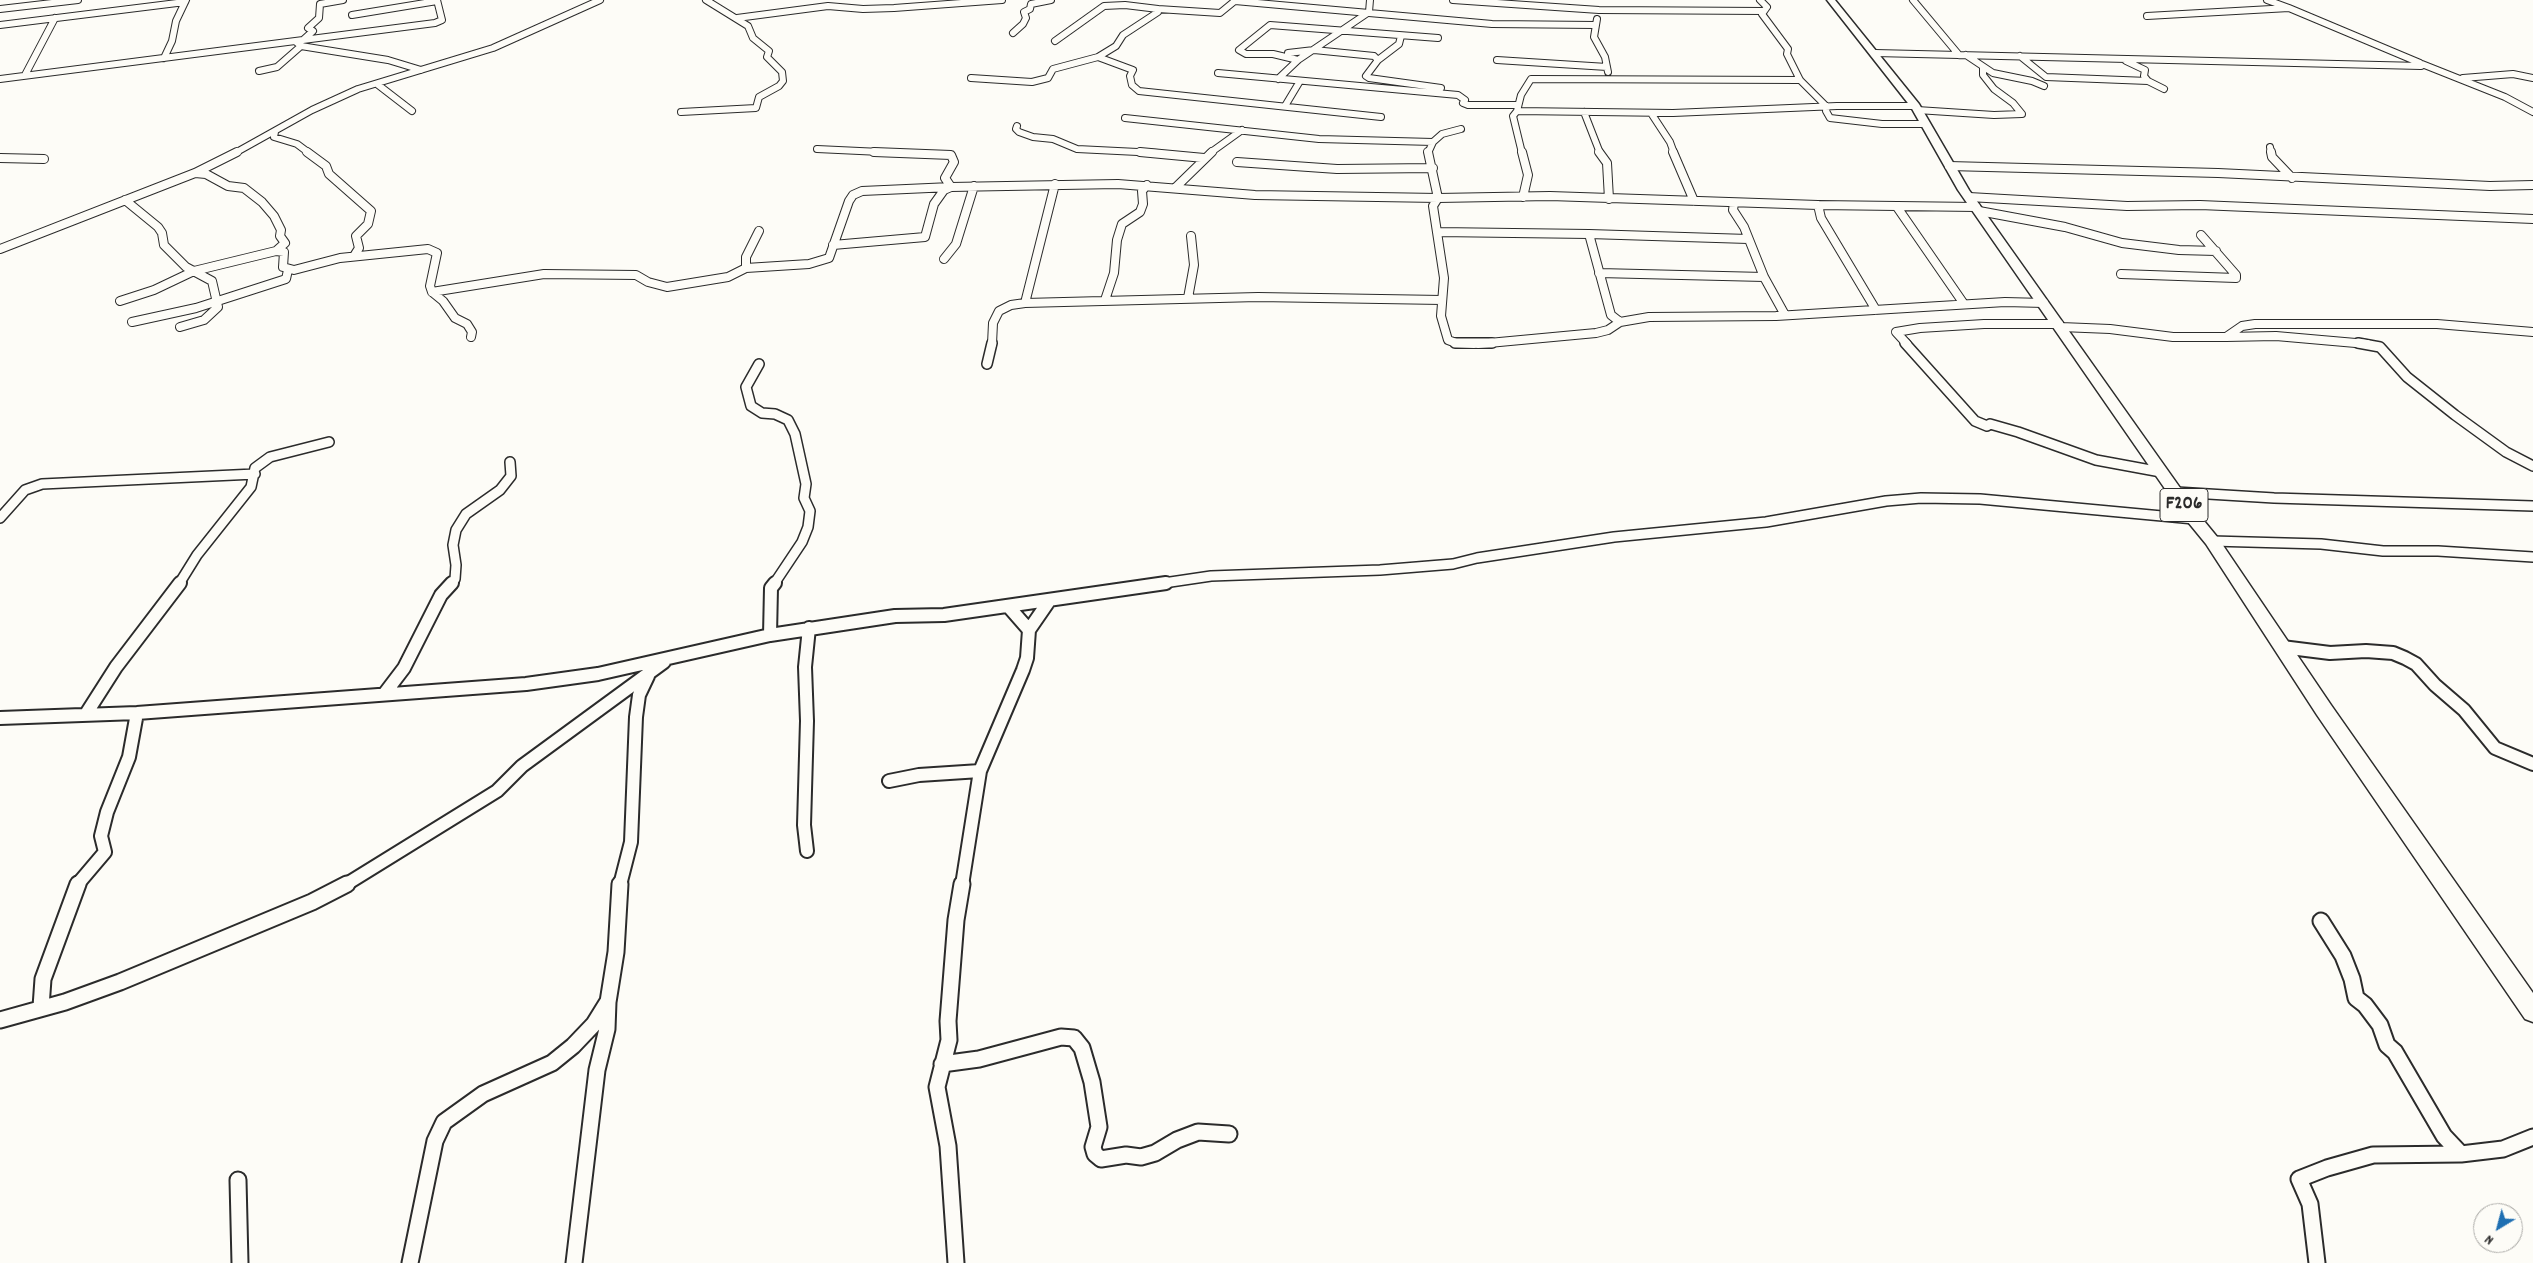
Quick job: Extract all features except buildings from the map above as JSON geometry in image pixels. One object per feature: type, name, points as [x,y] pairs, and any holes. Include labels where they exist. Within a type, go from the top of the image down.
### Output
[{"type":"main road","name":"F206","points":[[1831,0],[1875,53],[1916,108],[1949,166],[1975,205],[2194,519],[2212,541],[2282,647],[2533,1012]]},
{"type":"street","points":[[0,9],[78,0]]},
{"type":"street","points":[[259,71],[277,67],[313,31],[308,28],[309,25],[319,18],[320,4],[343,0]]},
{"type":"street","points":[[0,249],[195,173],[275,132],[312,110],[358,89],[512,41],[600,0]]},
{"type":"street","points":[[681,112],[756,108],[759,97],[779,86],[783,80],[782,72],[767,57],[769,51],[753,38],[748,26],[706,0]]},
{"type":"street","points":[[911,0],[917,5]]},
{"type":"street","points":[[737,18],[822,6],[863,9],[1002,0]]},
{"type":"street","points":[[1013,33],[1024,24],[1026,18],[1024,12],[1032,1],[1051,0]]},
{"type":"street","points":[[1292,5],[1301,0]]},
{"type":"street","points":[[1369,12],[1370,0]]},
{"type":"street","points":[[1453,0],[1599,10],[1663,7],[1764,11]]},
{"type":"street","points":[[1760,0],[1768,7],[1762,14],[1767,24],[1788,49],[1787,54],[1800,80],[1827,107],[1826,110],[1830,118],[1835,120],[1925,124]]},
{"type":"street","points":[[1913,0],[1962,55],[1982,68],[2044,86]]},
{"type":"street","points":[[2267,0],[2504,97],[2533,112]]},
{"type":"street","points":[[0,24],[185,1],[164,58]]},
{"type":"street","points":[[0,79],[300,42],[440,22],[442,20],[437,1],[352,15]]},
{"type":"street","points":[[1207,19],[1220,13],[1236,1],[1492,24],[1595,25]]},
{"type":"street","points":[[1055,41],[1104,6],[1127,3],[1158,9],[1220,13]]},
{"type":"street","points":[[376,12],[380,10],[378,5]]},
{"type":"street","points":[[2147,16],[2289,8]]},
{"type":"street","points":[[971,78],[1032,82],[1048,78],[1053,69],[1064,64],[1098,57],[1116,46],[1123,36],[1158,12],[1158,9]]},
{"type":"street","points":[[1599,10],[1594,37],[1605,57],[1609,81]]},
{"type":"street","points":[[1703,10],[1704,21]]},
{"type":"street","points":[[1278,79],[1298,60],[1369,12]]},
{"type":"street","points":[[25,75],[55,18]]},
{"type":"street","points":[[1378,60],[1374,56],[1314,50],[1273,54],[1246,54],[1240,50],[1242,46],[1270,25],[1438,38]]},
{"type":"street","points":[[1401,36],[1399,44],[1378,60],[1366,76],[1369,78],[1421,84],[1458,95],[1465,100],[1463,103],[1468,105],[1584,112],[1727,112],[1827,107],[1916,108],[2009,116],[2022,114],[2013,103],[1994,89],[1983,75],[1982,68]]},
{"type":"street","points":[[300,42],[388,60],[421,70]]},
{"type":"street","points":[[1875,53],[2414,66],[2421,66],[2422,64]]},
{"type":"street","points":[[1273,54],[1298,60]]},
{"type":"street","points":[[2020,56],[2046,77],[2148,81],[2164,88]]},
{"type":"street","points":[[1098,57],[1133,70],[1130,76],[1132,85],[1139,91],[1382,117]]},
{"type":"street","points":[[2120,58],[2145,70],[2148,81]]},
{"type":"street","points":[[1497,60],[1607,67]]},
{"type":"street","points":[[1218,73],[1458,95]]},
{"type":"street","points":[[2456,78],[2514,74],[2533,78]]},
{"type":"street","points":[[1523,197],[1528,175],[1513,116],[1531,79],[1609,81],[1800,80]]},
{"type":"street","points":[[1285,106],[1300,81]]},
{"type":"street","points":[[378,84],[412,111]]},
{"type":"street","points":[[1584,112],[1596,148],[1607,163],[1609,198]]},
{"type":"street","points":[[1651,113],[1670,142],[1694,201]]},
{"type":"street","points":[[1125,118],[1319,139],[1363,138],[1433,142]]},
{"type":"street","points":[[1017,126],[1016,129],[1019,132],[1033,137],[1053,139],[1077,149],[1151,152],[1204,158]]},
{"type":"street","points":[[1461,129],[1442,134],[1433,142],[1428,152],[1438,198],[1433,206],[1444,278],[1441,316],[1448,340],[1456,343],[1484,344],[1596,333],[1608,330],[1620,322],[1649,317],[1785,315],[2005,302],[2044,303]]},
{"type":"street","points":[[1175,188],[1204,158],[1242,130]]},
{"type":"street","points":[[275,132],[274,137],[297,144],[322,162],[329,174],[371,211],[368,224],[356,236],[359,241],[359,248],[354,256]]},
{"type":"street","points":[[2270,147],[2272,157],[2292,178]]},
{"type":"street","points":[[817,148],[952,155],[954,162],[945,178],[951,187]]},
{"type":"street","points":[[0,158],[44,159]]},
{"type":"street","points":[[1237,162],[1328,168],[1433,168]]},
{"type":"street","points":[[1949,166],[2226,173],[2292,178],[2460,182],[2490,186],[2533,185]]},
{"type":"street","points":[[195,173],[206,174],[228,186],[244,188],[262,202],[274,216],[281,230],[280,236],[285,243],[276,251]]},
{"type":"street","points":[[432,292],[544,274],[636,275],[648,282],[667,287],[728,277],[746,268],[774,267],[824,261],[830,258],[833,245],[853,195],[876,189],[1055,184],[1147,185],[1223,194],[1438,198],[1609,198],[1897,207],[2200,205],[2533,219]]},
{"type":"street","points":[[1025,303],[1055,184]]},
{"type":"street","points":[[1105,300],[1114,273],[1117,240],[1122,224],[1140,212],[1143,204],[1142,191],[1147,185]]},
{"type":"street","points":[[944,259],[956,244],[974,186]]},
{"type":"street","points":[[833,245],[876,240],[918,239],[925,236],[934,204],[944,190],[951,187]]},
{"type":"street","points":[[125,200],[158,227],[162,232],[164,246],[186,267],[212,280],[218,307],[209,313],[207,318],[180,327]]},
{"type":"street","points":[[1734,203],[1733,210],[1744,227],[1764,278],[1785,315]]},
{"type":"street","points":[[1818,205],[1821,218],[1860,279],[1876,310]]},
{"type":"street","points":[[1975,205],[2122,243],[2180,250],[2216,251]]},
{"type":"street","points":[[1897,207],[1964,304]]},
{"type":"street","points":[[2520,219],[2533,226]]},
{"type":"street","points":[[746,268],[746,257],[758,236],[758,231]]},
{"type":"street","points":[[1438,232],[1748,239]]},
{"type":"street","points":[[1589,234],[1612,316],[1620,322]]},
{"type":"street","points":[[2121,274],[2215,279],[2236,278],[2236,275],[2201,235]]},
{"type":"street","points":[[1188,298],[1194,264],[1191,236]]},
{"type":"street","points":[[120,301],[154,290],[194,271],[276,251],[284,252],[283,267],[288,270],[294,270],[325,261],[354,256],[422,248],[437,253],[430,286],[432,292],[443,301],[443,304],[455,318],[467,324],[472,332],[471,337]]},
{"type":"street","points":[[132,322],[218,301],[286,279],[288,270]]},
{"type":"street","points":[[1599,273],[1764,278]]},
{"type":"street","points":[[987,364],[992,354],[993,323],[999,311],[1011,305],[1025,303],[1188,298],[1442,300]]},
{"type":"street","points":[[2161,472],[2130,468],[2096,460],[2018,432],[1990,424],[1987,426],[1975,421],[1896,332],[1913,328],[1984,324],[2060,326],[2110,329],[2165,337],[2226,338],[2276,336],[2347,340],[2375,345],[2380,347],[2407,377],[2455,416],[2506,452],[2533,466]]},
{"type":"street","points":[[2226,338],[2242,326],[2255,324],[2437,324],[2533,332]]},
{"type":"street","points":[[759,364],[746,387],[750,406],[788,420],[795,434],[806,484],[804,498],[810,511],[808,527],[802,542],[771,588],[770,635]]},
{"type":"street","points":[[86,714],[116,667],[171,597],[197,555],[252,487],[255,468],[270,457],[329,442]]},
{"type":"street","points":[[385,693],[404,668],[432,618],[441,595],[455,579],[456,565],[453,545],[456,530],[466,514],[500,490],[510,476],[510,462]]},
{"type":"street","points":[[0,518],[24,490],[42,484],[255,474]]},
{"type":"street","points":[[2176,492],[2274,498],[2533,506]]},
{"type":"street","points":[[0,718],[136,713],[526,684],[598,674],[665,661],[770,635],[894,616],[944,615],[1211,576],[1380,570],[1453,564],[1477,558],[1614,537],[1766,522],[1828,510],[1921,498],[1980,498],[2194,519]]},
{"type":"street","points":[[2212,541],[2321,544],[2383,551],[2438,551],[2533,557]]},
{"type":"street","points":[[956,1263],[948,1146],[937,1087],[949,1040],[948,1021],[956,920],[980,771],[1023,670],[1027,658],[1029,630],[1049,600]]},
{"type":"street","points":[[1008,606],[1029,630]]},
{"type":"street","points":[[807,851],[804,825],[807,721],[804,667],[809,628]]},
{"type":"street","points":[[2282,647],[2330,653],[2366,651],[2393,653],[2405,658],[2416,664],[2435,685],[2464,710],[2495,748],[2533,764]]},
{"type":"street","points":[[0,1020],[41,1007],[65,1002],[120,982],[312,902],[344,885],[453,820],[497,791],[522,766],[665,661]]},
{"type":"street","points":[[574,1263],[597,1070],[606,1029],[616,952],[620,880],[631,842],[636,717],[639,695],[648,674]]},
{"type":"street","points":[[41,1007],[43,979],[77,885],[105,852],[101,836],[107,812],[129,757],[136,713]]},
{"type":"street","points":[[889,781],[919,775],[980,771]]},
{"type":"street","points":[[2321,921],[2343,956],[2352,979],[2356,998],[2365,1005],[2380,1025],[2387,1045],[2395,1052],[2444,1136],[2461,1154]]},
{"type":"street","points":[[410,1263],[436,1141],[444,1122],[483,1094],[552,1063],[573,1046],[594,1024],[608,1002]]},
{"type":"street","points":[[942,1064],[979,1059],[1061,1037],[1074,1038],[1082,1048],[1093,1089],[1099,1127],[1093,1147],[1095,1154],[1102,1159],[1155,1153],[1177,1140],[1198,1132],[1229,1134]]},
{"type":"street","points":[[2317,1263],[2310,1204],[2299,1179],[2327,1168],[2373,1155],[2461,1154],[2503,1149],[2533,1137]]},
{"type":"street","points":[[238,1180],[240,1263]]}]
